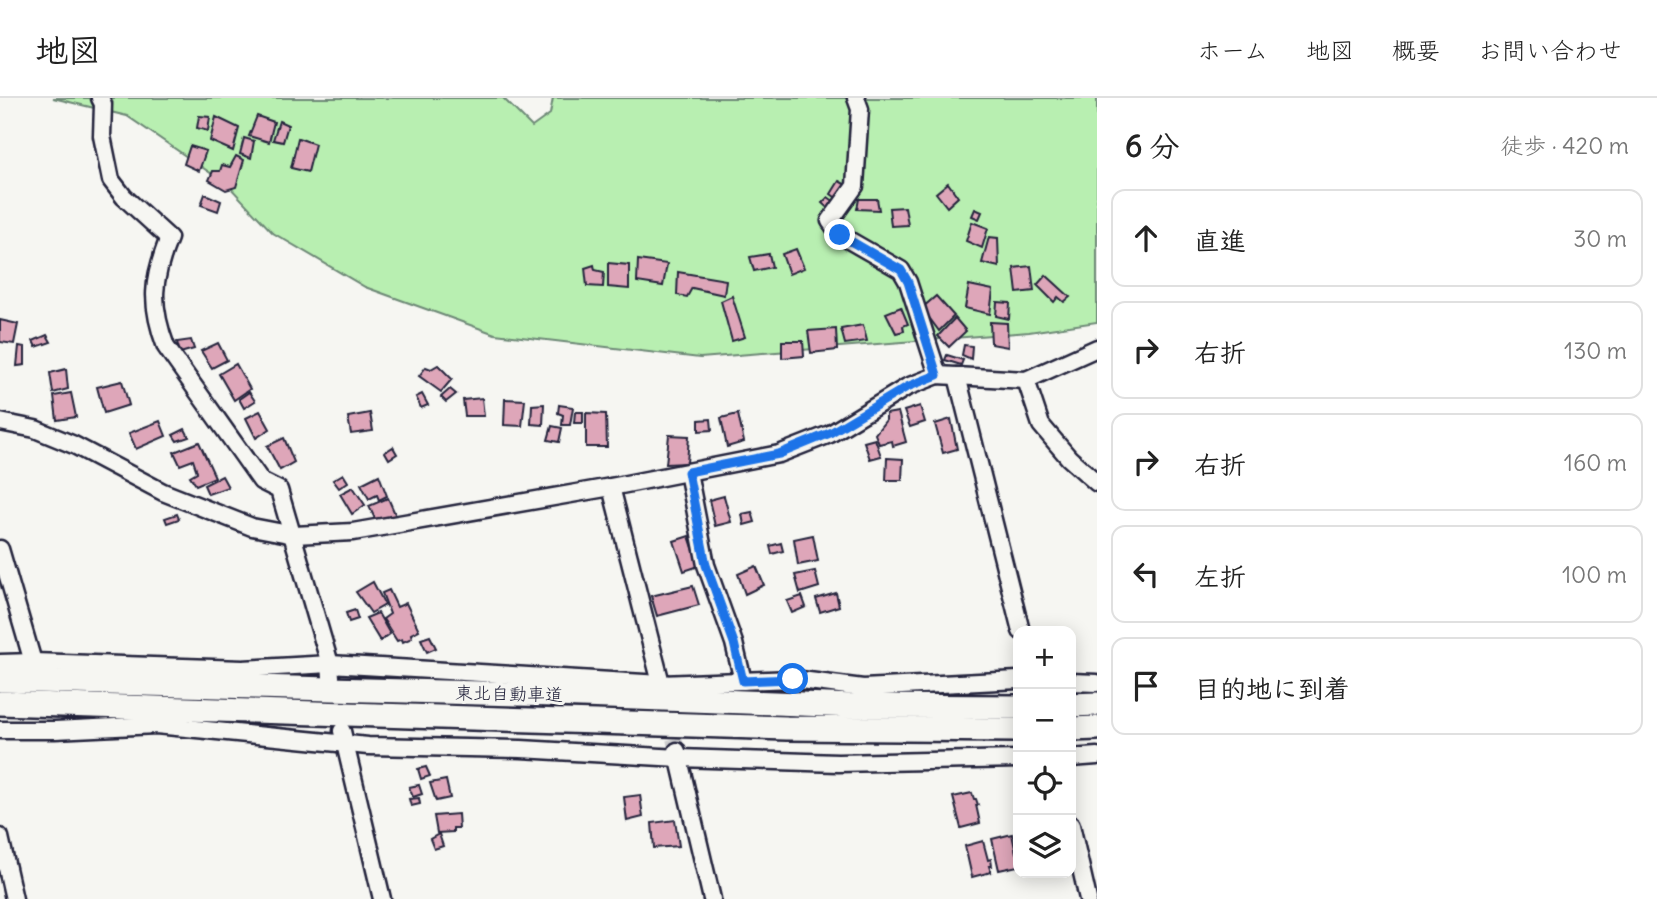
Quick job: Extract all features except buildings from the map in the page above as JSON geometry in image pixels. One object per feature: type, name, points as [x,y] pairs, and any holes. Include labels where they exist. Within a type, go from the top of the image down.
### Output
[{"type":"highway","name":"東北自動車道","points":[[0,680],[855,706],[1013,707]]},
{"type":"highway","name":"東北自動車道","points":[[0,703],[801,728],[1013,730]]},
{"type":"highway","points":[[1076,705],[1097,704]]},
{"type":"highway","points":[[1076,729],[1097,728]]},
{"type":"street","points":[[100,98],[103,104],[102,136],[111,180],[124,197],[169,238],[159,263],[154,295],[156,322],[166,347],[261,481],[279,490],[330,671]]},
{"type":"street","points":[[856,98],[860,109],[855,186],[830,221],[840,235],[901,270],[908,282],[937,375]]},
{"type":"street","points":[[0,422],[35,429],[74,445],[163,492],[252,527],[294,536],[353,533],[779,454],[830,433],[907,387],[937,375],[1026,380],[1097,348]]},
{"type":"street","points":[[957,376],[1020,626]]},
{"type":"street","points":[[1026,380],[1041,425],[1069,458],[1097,483]]},
{"type":"street","points":[[688,472],[706,565],[734,643],[743,681]]},
{"type":"street","points":[[611,487],[662,688]]},
{"type":"street","points":[[0,549],[33,662]]},
{"type":"street","points":[[0,663],[330,671],[662,688],[793,679],[863,688],[1013,680]]},
{"type":"street","points":[[1076,682],[1097,683]]},
{"type":"street","points":[[0,730],[156,725],[344,737],[395,747],[678,754],[838,763],[1013,759]]},
{"type":"street","points":[[344,737],[382,899]]},
{"type":"street","points":[[678,754],[712,899]]},
{"type":"street","points":[[1076,758],[1097,756]]},
{"type":"street","points":[[0,836],[14,899]]},
{"type":"street","points":[[1076,847],[1088,899]]},
{"type":"green space","points":[[53,98],[503,98],[532,127],[550,114],[553,98],[1097,98],[1097,322],[1029,332],[700,358],[495,334],[365,287],[273,233],[228,185],[127,116]]},
{"type":"tunnel","points":[[663,692],[677,751]]},
{"type":"route","points":[[793,679],[743,681],[734,643],[706,565],[688,472],[779,454],[830,433],[907,387],[937,375],[908,282],[901,270],[840,235]]}]
